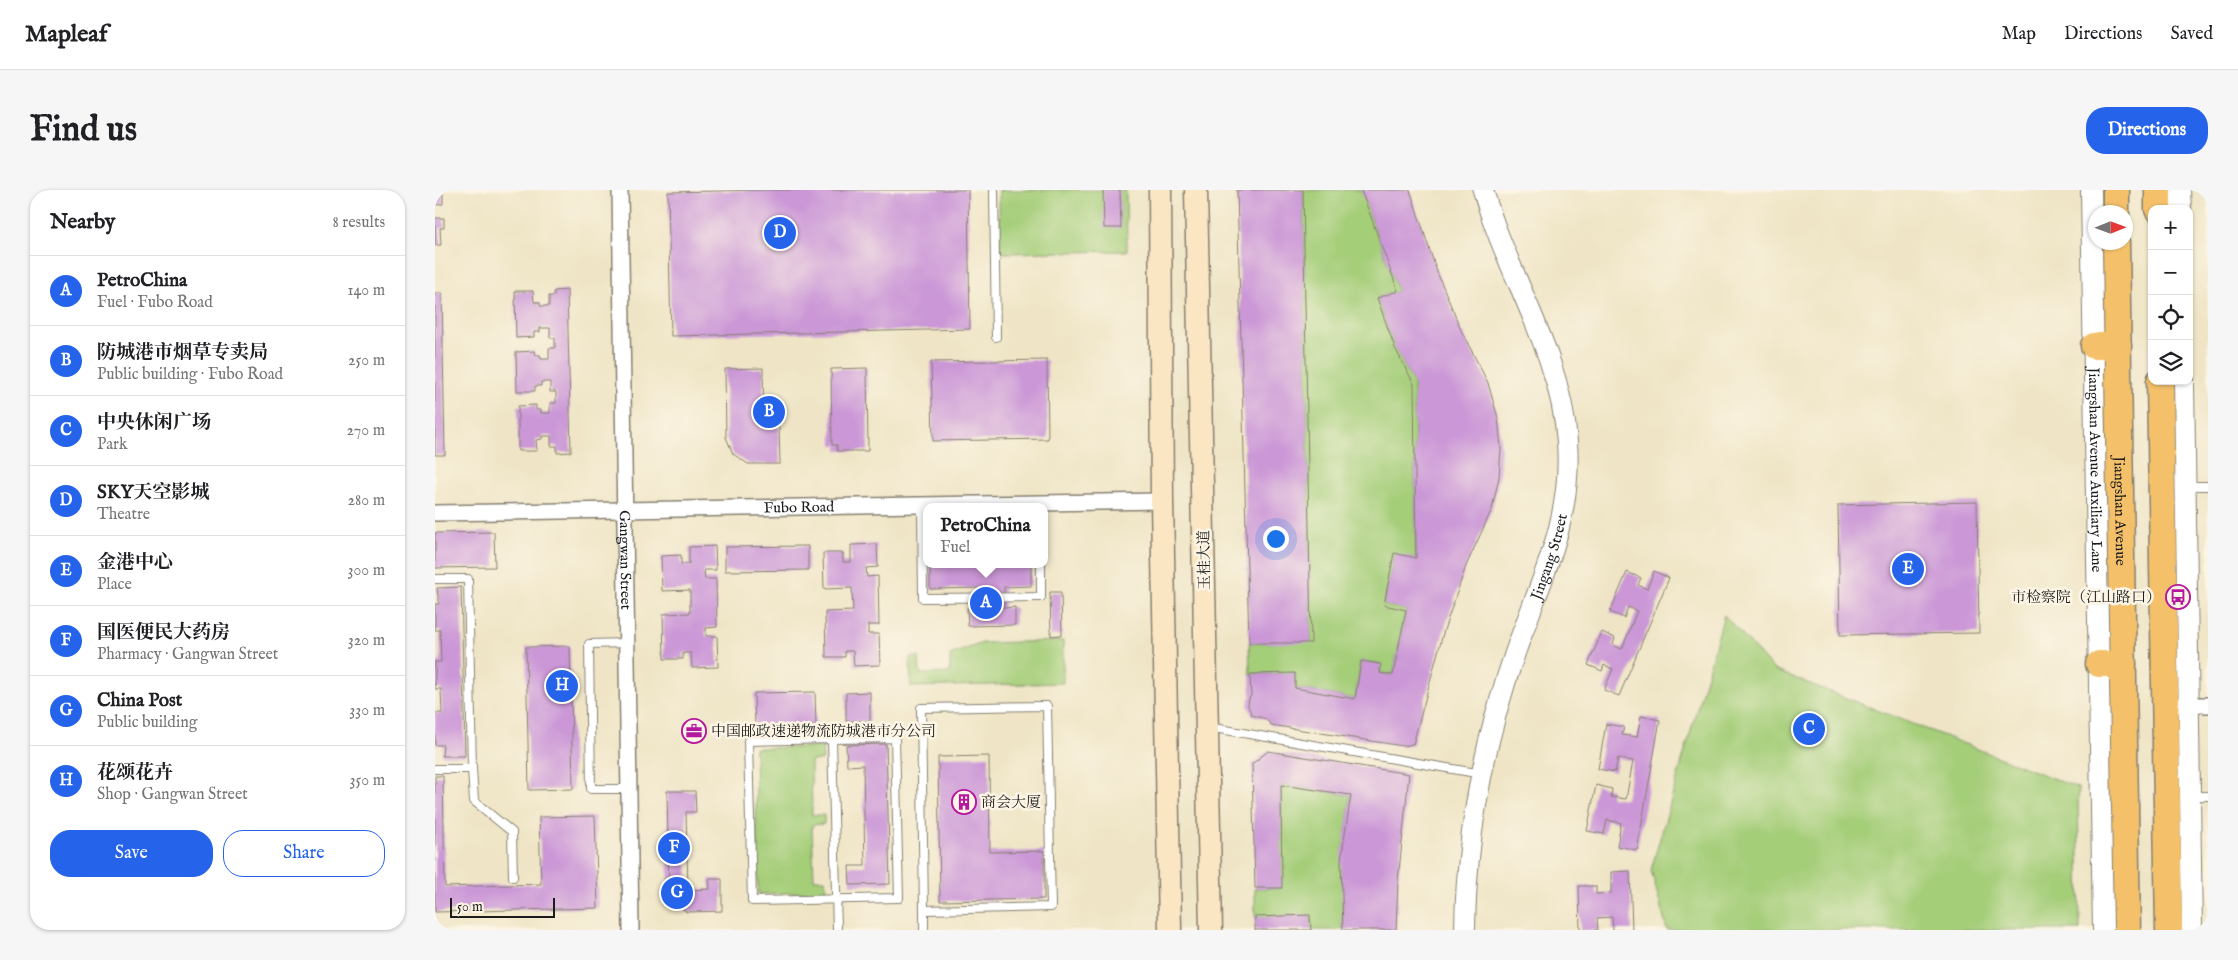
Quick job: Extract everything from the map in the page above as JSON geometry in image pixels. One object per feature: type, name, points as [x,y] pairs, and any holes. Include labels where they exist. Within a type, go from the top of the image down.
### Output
[{"type":"highway","points":[[2157,190],[2177,201]]},
{"type":"highway","name":"Jiangshan Avenue","points":[[2116,250],[2106,346],[2111,664],[2127,930]]},
{"type":"highway","points":[[2163,389],[2187,705],[2169,930]]},
{"type":"main road","points":[[1160,190],[1162,501],[1170,930]]},
{"type":"main road","name":"玉桂大道","points":[[1196,190],[1211,930]]},
{"type":"street","name":"Gangwan Street","points":[[620,190],[631,930]]},
{"type":"street","name":"Jingang Street","points":[[1465,930],[1468,874],[1482,774],[1493,725],[1515,653],[1558,538],[1567,488],[1567,442],[1562,403],[1552,366],[1502,246],[1483,190]]},
{"type":"street","name":"Jiangshan Avenue Auxiliary Lane","points":[[2091,190],[2106,346]]},
{"type":"street","points":[[2184,385],[2187,705],[2199,796],[2192,930]]},
{"type":"street","name":"Fubo Road","points":[[1048,505],[1162,501]]},
{"type":"street","name":"Fubo Road","points":[[435,513],[922,506]]},
{"type":"street","points":[[2103,930],[2111,664]]},
{"type":"lane","points":[[993,190],[996,337]]},
{"type":"lane","points":[[2185,486],[2208,486]]},
{"type":"lane","points":[[922,506],[923,598],[1041,597],[1041,568]]},
{"type":"lane","points":[[435,579],[468,578],[474,801],[511,832],[513,877]]},
{"type":"lane","points":[[628,643],[589,644],[591,789],[629,788]]},
{"type":"lane","points":[[924,910],[1051,907],[1047,706],[921,708],[924,930]]},
{"type":"lane","points":[[1207,727],[1482,774]]},
{"type":"lane","points":[[895,738],[899,898],[837,899],[752,902],[748,741],[895,738]]},
{"type":"lane","points":[[833,739],[837,930]]},
{"type":"lane","points":[[435,769],[472,768]]},
{"type":"green space","points":[[999,190],[1126,190],[1127,251],[1000,253]]},
{"type":"green space","points":[[1303,190],[1361,190],[1398,291],[1377,298],[1395,348],[1414,384],[1416,558],[1394,554],[1384,605],[1406,610],[1393,675],[1380,673],[1381,664],[1361,661],[1355,699],[1295,688],[1295,673],[1250,674],[1249,643],[1311,642]]},
{"type":"green space","points":[[1724,615],[1774,670],[2078,788],[2080,930],[1667,930],[1651,870]]},
{"type":"green space","points":[[1063,641],[1063,683],[911,687],[910,657],[919,657],[920,674],[950,673],[950,655],[982,643]]},
{"type":"green space","points":[[822,747],[823,760],[811,761],[812,815],[824,815],[824,824],[812,825],[814,879],[825,879],[826,892],[758,894],[755,748]]},
{"type":"green space","points":[[1281,785],[1351,795],[1342,860],[1343,930],[1311,930],[1310,915],[1255,917],[1255,888],[1281,888]]},
{"type":"building","points":[[435,190],[439,190],[439,194],[443,193],[443,204],[435,205]]},
{"type":"building","points":[[968,190],[970,329],[671,336],[668,192]]},
{"type":"building","points":[[1103,190],[1120,190],[1121,228],[1104,228]]},
{"type":"building","points":[[1237,190],[1303,190],[1311,643],[1249,643]]},
{"type":"building","points":[[1361,190],[1410,190],[1437,272],[1461,330],[1488,383],[1498,418],[1501,449],[1499,477],[1492,509],[1466,566],[1444,630],[1413,744],[1403,746],[1271,725],[1266,719],[1252,715],[1248,706],[1251,696],[1250,674],[1295,673],[1295,688],[1355,699],[1361,661],[1381,664],[1380,673],[1393,675],[1406,610],[1384,605],[1394,553],[1416,558],[1414,384],[1395,348],[1377,298],[1398,291]]},
{"type":"building","points":[[435,218],[444,218],[444,228],[440,228],[441,245],[435,245]]},
{"type":"building","points":[[567,290],[571,452],[557,453],[557,446],[551,446],[551,436],[542,436],[542,439],[536,440],[537,451],[518,451],[518,406],[536,405],[536,410],[541,410],[541,413],[550,413],[550,403],[556,403],[556,392],[550,392],[550,382],[541,382],[541,386],[535,386],[535,391],[517,391],[516,352],[534,351],[535,355],[540,355],[541,359],[549,359],[549,348],[555,348],[555,338],[550,338],[550,328],[540,328],[540,332],[534,332],[534,337],[516,338],[515,291],[533,291],[534,302],[540,302],[540,306],[549,306],[549,296],[554,296],[554,291]]},
{"type":"building","points":[[435,293],[442,293],[445,455],[435,455]]},
{"type":"building","points":[[1047,360],[1048,439],[933,441],[931,362]]},
{"type":"building","points":[[763,368],[764,427],[779,427],[780,464],[748,464],[733,454],[726,437],[725,369]]},
{"type":"building","points":[[867,368],[868,451],[837,451],[837,445],[832,445],[831,369]]},
{"type":"building","points":[[1977,502],[1979,633],[1840,635],[1838,505]]},
{"type":"building","points":[[494,532],[495,567],[435,568],[435,533]]},
{"type":"building","points":[[877,544],[878,567],[866,568],[867,577],[878,576],[879,625],[868,625],[868,634],[879,634],[880,665],[854,666],[853,651],[845,651],[845,657],[826,657],[825,612],[853,611],[852,588],[824,589],[823,553],[843,553],[843,562],[851,562],[851,545]]},
{"type":"building","points":[[715,546],[716,570],[704,570],[705,579],[716,579],[717,627],[706,628],[706,636],[717,636],[718,667],[692,668],[691,653],[683,653],[683,659],[664,659],[663,614],[690,613],[690,590],[662,591],[661,556],[681,555],[681,564],[689,564],[689,547]]},
{"type":"building","points":[[808,546],[808,570],[725,571],[725,547]]},
{"type":"building","points":[[930,568],[1031,568],[1031,586],[1004,587],[1004,608],[1015,607],[1015,625],[968,626],[967,608],[983,608],[983,588],[930,589]]},
{"type":"building","points":[[1654,571],[1669,578],[1619,696],[1604,690],[1613,669],[1604,665],[1602,671],[1588,665],[1602,632],[1615,638],[1613,645],[1622,649],[1637,611],[1628,607],[1624,618],[1610,612],[1627,572],[1641,578],[1638,585],[1647,589]]},
{"type":"building","points":[[461,587],[465,756],[442,756],[443,745],[435,745],[435,713],[442,713],[441,689],[435,689],[435,662],[441,662],[440,630],[435,630],[435,604],[439,604],[437,588]]},
{"type":"building","points":[[1050,592],[1061,592],[1062,635],[1051,636]]},
{"type":"building","points":[[570,646],[573,789],[529,790],[526,647]]},
{"type":"building","points":[[815,692],[816,726],[755,727],[754,693]]},
{"type":"building","points":[[870,692],[870,721],[846,721],[846,693]]},
{"type":"building","points":[[1641,716],[1660,720],[1637,850],[1617,846],[1621,823],[1607,820],[1604,834],[1587,831],[1596,785],[1612,789],[1611,797],[1626,799],[1633,761],[1618,758],[1615,772],[1598,769],[1606,724],[1624,727],[1622,735],[1637,737]]},
{"type":"building","points":[[886,744],[890,884],[850,885],[849,866],[865,866],[863,765],[847,766],[846,745]]},
{"type":"building","points":[[1268,751],[1409,774],[1398,881],[1396,930],[1343,930],[1341,860],[1351,795],[1281,785],[1282,888],[1255,888],[1252,764]]},
{"type":"building","name":"商会大厦","points":[[989,756],[990,852],[1044,851],[1044,899],[940,901],[938,757]]},
{"type":"building","points":[[435,776],[443,776],[445,887],[541,884],[539,817],[595,816],[598,908],[435,912]]},
{"type":"building","points":[[667,791],[695,791],[696,812],[686,812],[688,890],[710,889],[709,879],[722,879],[722,911],[686,912],[669,893]]},
{"type":"building","points":[[1630,871],[1632,930],[1613,930],[1612,917],[1597,918],[1598,930],[1580,930],[1579,886],[1596,886],[1596,894],[1611,893],[1611,872]]},
{"type":"building","points":[[1310,915],[1311,930],[1255,930],[1255,917]]},
{"type":"place","name":"SKY天空影城","points":[[780,233]]},
{"type":"place","name":"防城港市烟草专卖局","points":[[769,412]]},
{"type":"place","name":"金港中心","points":[[1908,569]]},
{"type":"place","name":"市检察院（江山路口）","points":[[2178,597]]},
{"type":"place","name":"PetroChina","points":[[986,603]]},
{"type":"place","name":"花颂花卉","points":[[562,686]]},
{"type":"place","name":"中央休闲广场","points":[[1809,729]]},
{"type":"place","name":"中国邮政速递物流防城港市分公司","points":[[694,731]]},
{"type":"place","name":"商会大厦","points":[[964,802]]},
{"type":"place","name":"国医便民大药房","points":[[674,848]]},
{"type":"place","name":"China Post","points":[[677,893]]}]
